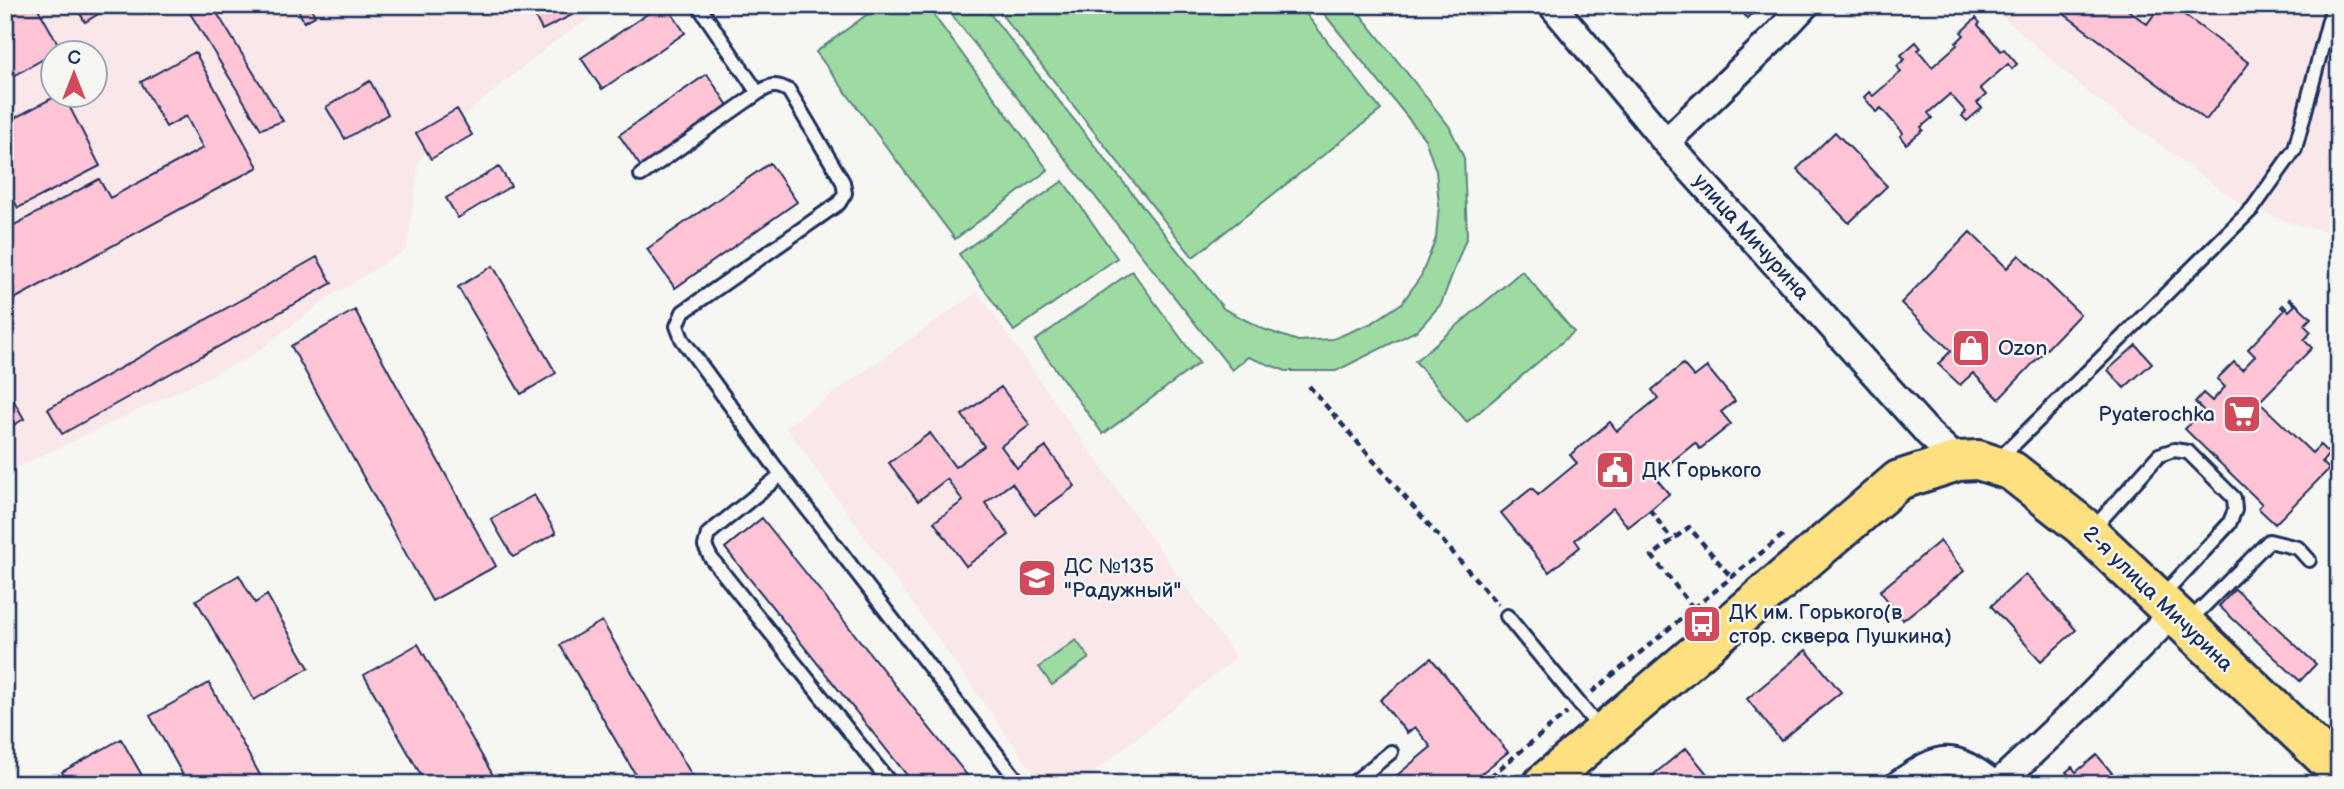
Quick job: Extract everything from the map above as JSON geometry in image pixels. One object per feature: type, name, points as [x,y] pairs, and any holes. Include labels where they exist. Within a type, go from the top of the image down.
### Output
[{"type":"main road","name":"2-я улица Мичурина","points":[[1993,468],[2089,533],[2339,771]]},
{"type":"main road","points":[[1543,784],[1899,480],[1993,468]]},
{"type":"street","name":"улица Мичурина","points":[[1552,5],[1666,142],[1929,434],[1993,468]]},
{"type":"street","points":[[1666,142],[1805,5]]},
{"type":"street","points":[[1899,784],[1927,764],[1947,760],[1967,765],[1995,784],[2080,707],[2173,612]]},
{"type":"lane","points":[[698,5],[758,93]]},
{"type":"lane","points":[[1993,468],[2253,208],[2295,149],[2333,5]]},
{"type":"lane","points":[[641,175],[769,86],[780,85],[789,91],[843,182],[845,193],[839,203],[683,312],[677,326],[682,339],[781,475],[1020,784]]},
{"type":"lane","points":[[2089,533],[2159,455],[2174,450],[2188,452],[2234,498],[2235,510],[2229,524],[2173,612]]},
{"type":"lane","points":[[781,475],[708,534],[705,546],[711,558],[891,784]]},
{"type":"lane","points":[[2173,612],[2269,541],[2298,548],[2309,560]]},
{"type":"lane","points":[[1507,616],[1603,733]]},
{"type":"lane","points":[[1352,784],[1391,752]]},
{"type":"path","points":[[1309,386],[1507,616]]},
{"type":"path","points":[[1650,510],[1672,540]]},
{"type":"path","points":[[1693,608],[1652,556],[1689,527],[1731,577]]},
{"type":"path","points":[[1481,784],[1793,527]]},
{"type":"shaded area","points":[[5,5],[610,5],[550,45],[433,141],[419,161],[407,249],[328,298],[250,357],[5,473]]},
{"type":"shaded area","points":[[1990,5],[2339,5],[2339,234],[2294,224],[2238,202],[2090,94]]},
{"type":"shaded area","name":"ДС №135 \"Радужный\"","points":[[977,292],[1236,658],[1079,784],[1042,784],[786,427]]},
{"type":"shaded area","points":[[2339,506],[2339,717],[2324,703],[2329,692],[2332,664]]},
{"type":"green space","points":[[880,5],[926,5],[1048,170],[955,239],[816,52]]},
{"type":"green space","points":[[944,5],[983,5],[1224,309],[1263,329],[1298,341],[1333,339],[1372,323],[1402,303],[1421,276],[1436,238],[1439,205],[1436,171],[1425,139],[1317,5],[1353,5],[1449,126],[1464,158],[1467,236],[1441,304],[1418,330],[1336,371],[1286,371],[1248,357],[1232,370]]},
{"type":"green space","points":[[994,5],[1299,5],[1381,110],[1193,257]]},
{"type":"green space","points":[[1063,181],[1117,258],[1014,331],[959,254]]},
{"type":"green space","points":[[1132,271],[1199,363],[1103,434],[1035,341]]},
{"type":"green space","points":[[1522,271],[1574,332],[1467,422],[1415,361]]},
{"type":"green space","points":[[1076,640],[1089,658],[1052,685],[1039,667]]},
{"type":"building","points":[[5,5],[36,5],[55,38],[38,38],[38,62],[8,79],[5,74]]},
{"type":"building","points":[[75,5],[113,5],[85,22]]},
{"type":"building","points":[[185,5],[212,5],[283,121],[261,129]]},
{"type":"building","points":[[296,5],[310,5],[315,16],[304,22]]},
{"type":"building","points":[[529,5],[570,5],[574,14],[542,30]]},
{"type":"building","points":[[661,5],[666,5],[685,33],[602,89],[581,58]]},
{"type":"building","points":[[1737,5],[1763,5],[1747,18]]},
{"type":"building","points":[[2052,5],[2121,5],[2147,24],[2161,5],[2171,5],[2249,63],[2206,120]]},
{"type":"building","points":[[1976,18],[1980,23],[1978,25],[2001,51],[2004,49],[2017,64],[2012,69],[2008,64],[1980,88],[1986,95],[1977,103],[1982,108],[1967,121],[1962,116],[1966,112],[1950,94],[1928,113],[1932,118],[1921,127],[1923,130],[1906,144],[1900,136],[1903,133],[1881,108],[1876,112],[1864,97],[1869,92],[1873,96],[1901,72],[1897,66],[1905,59],[1901,55],[1916,42],[1921,48],[1918,50],[1932,67],[1957,45],[1964,35],[1961,32]]},
{"type":"building","points":[[195,52],[258,167],[5,304],[5,230],[99,179],[110,198],[203,148],[186,116],[166,127],[141,82]]},
{"type":"building","points":[[707,74],[731,110],[643,170],[619,135]]},
{"type":"building","points":[[370,81],[388,114],[345,139],[326,107]]},
{"type":"building","points":[[38,106],[38,108],[70,108],[100,166],[18,208],[5,184],[5,123]]},
{"type":"building","points":[[457,109],[472,135],[431,159],[416,133]]},
{"type":"building","points":[[1835,132],[1887,186],[1849,223],[1797,169]]},
{"type":"building","points":[[770,163],[797,202],[675,288],[647,249]]},
{"type":"building","points":[[499,167],[511,186],[458,218],[446,198]]},
{"type":"building","points":[[1970,232],[2007,268],[2019,255],[2080,314],[1999,399],[1973,373],[1960,385],[1938,364],[1951,351],[1901,303]]},
{"type":"building","points":[[317,257],[332,283],[62,434],[48,409]]},
{"type":"building","points":[[493,266],[556,373],[521,394],[458,287]]},
{"type":"building","points":[[2290,298],[2311,318],[2304,325],[2311,332],[2304,340],[2312,348],[2259,402],[2312,453],[2320,445],[2329,454],[2322,462],[2329,469],[2275,524],[2258,508],[2262,504],[2185,429],[2203,410],[2195,402],[2203,393],[2212,401],[2225,387],[2217,379],[2234,362],[2242,370],[2255,356],[2248,349],[2285,310],[2281,307],[2283,305],[2289,311],[2295,305]]},
{"type":"building","points":[[355,310],[496,566],[432,601],[291,346]]},
{"type":"building","points":[[2136,345],[2152,363],[2124,388],[2108,370]]},
{"type":"building","name":"ДК Горького","points":[[1683,364],[1694,377],[1707,367],[1735,401],[1721,412],[1731,424],[1700,449],[1695,443],[1654,476],[1669,494],[1650,510],[1628,527],[1613,508],[1575,540],[1580,547],[1549,572],[1501,513],[1532,488],[1538,495],[1577,463],[1570,455],[1610,422],[1617,431],[1658,398],[1652,390]]},
{"type":"building","points":[[5,385],[24,419],[5,430]]},
{"type":"building","points":[[1001,387],[1030,425],[1001,446],[1017,468],[1046,447],[1075,486],[1035,515],[1012,483],[985,503],[1009,535],[966,566],[934,522],[963,501],[947,479],[918,501],[889,463],[930,433],[955,467],[984,446],[962,415]]},
{"type":"building","points":[[534,495],[556,533],[513,557],[491,519]]},
{"type":"building","points":[[762,518],[974,784],[914,784],[725,548]]},
{"type":"building","points":[[1940,541],[1964,571],[1903,620],[1880,591]]},
{"type":"building","points":[[2026,574],[2076,630],[2041,661],[1991,606]]},
{"type":"building","points":[[239,575],[255,603],[267,595],[309,668],[254,700],[196,600]]},
{"type":"building","points":[[2235,589],[2316,664],[2300,681],[2219,606]]},
{"type":"building","points":[[602,621],[697,784],[641,784],[560,645]]},
{"type":"building","points":[[418,644],[498,784],[426,784],[364,675]]},
{"type":"building","points":[[1806,650],[1841,692],[1781,741],[1747,699]]},
{"type":"building","points":[[1431,658],[1508,752],[1468,784],[1390,784],[1389,782],[1431,747],[1415,727],[1407,733],[1380,700]]},
{"type":"building","points":[[209,683],[265,784],[188,784],[150,716]]},
{"type":"building","points":[[121,739],[147,784],[69,784],[62,772]]},
{"type":"building","points":[[1686,748],[1712,780],[1708,784],[1642,784]]},
{"type":"building","points":[[2097,755],[2112,773],[2109,776],[2115,784],[2059,784],[2069,775],[2066,772],[2072,767],[2076,772]]},
{"type":"railway","points":[[2336,784],[2339,775]]},
{"type":"place","name":"Ozon","points":[[1971,348]]},
{"type":"place","name":"Pyaterochka","points":[[2242,414]]},
{"type":"place","name":"ДК Горького","points":[[1615,470]]},
{"type":"place","name":"ДС №135 \"Радужный\"","points":[[1037,578]]},
{"type":"place","name":"ДК им. Горького(в стор. сквера Пушкина)","points":[[1702,624]]}]
